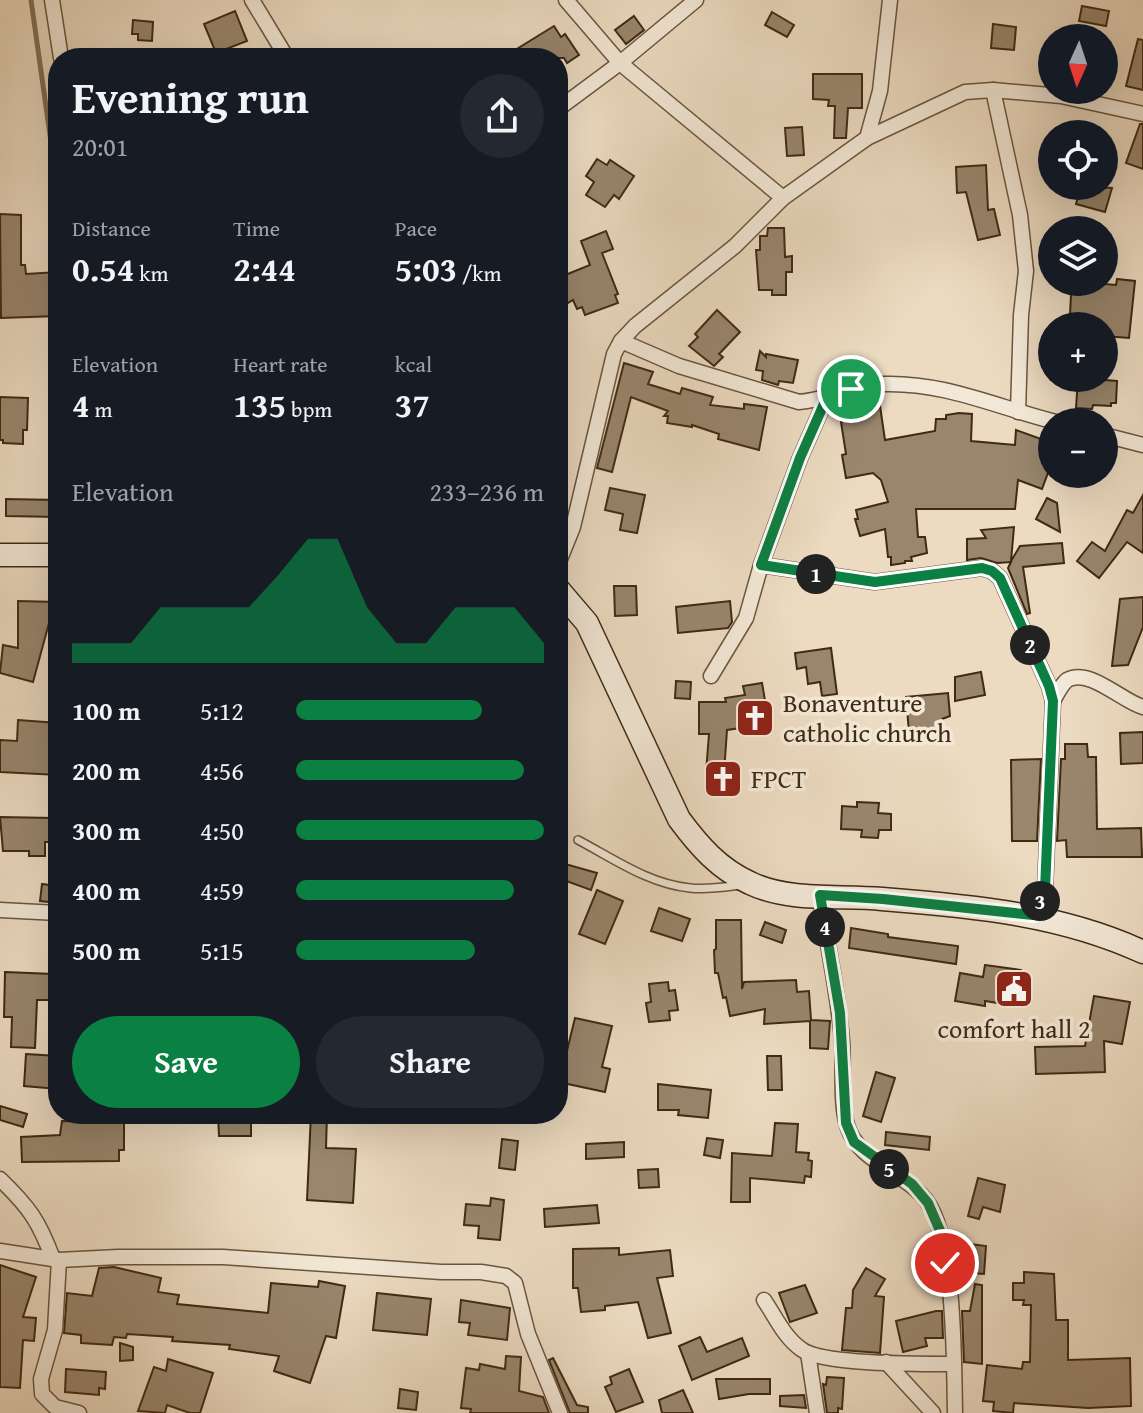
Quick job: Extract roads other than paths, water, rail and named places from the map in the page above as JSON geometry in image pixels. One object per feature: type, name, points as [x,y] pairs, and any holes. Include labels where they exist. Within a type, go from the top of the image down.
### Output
[{"type":"street","points":[[52,0],[59,48]]},
{"type":"street","points":[[252,0],[281,48]]},
{"type":"street","points":[[566,0],[620,63],[783,198]]},
{"type":"street","points":[[568,102],[696,0]]},
{"type":"street","points":[[867,138],[880,91],[890,0]]},
{"type":"street","points":[[993,90],[1020,215],[1026,271],[1021,315],[1018,412]]},
{"type":"street","points":[[568,543],[614,354],[621,341],[635,326],[735,246],[783,198],[867,138],[965,92],[993,90],[1061,96],[1143,114]]},
{"type":"street","points":[[621,341],[679,366],[799,402],[880,384],[920,385],[967,393],[1038,417]]},
{"type":"street","points":[[711,676],[746,618],[761,565],[800,458],[827,397]]},
{"type":"street","points":[[1118,439],[1143,445]]},
{"type":"street","points":[[0,555],[48,555]]},
{"type":"street","points":[[761,565],[875,582],[982,568],[1000,578],[1053,701],[1045,890],[1033,915]]},
{"type":"street","points":[[568,601],[587,623],[679,819],[699,846],[721,866],[751,884],[780,893],[883,899],[1033,915],[1077,925],[1143,952]]},
{"type":"street","points":[[1053,701],[1065,681],[1074,678],[1096,682],[1132,704],[1143,707]]},
{"type":"street","points":[[820,895],[840,1013],[846,1123],[854,1142],[912,1184],[936,1218],[949,1294],[955,1413]]},
{"type":"street","points":[[0,910],[48,912]]},
{"type":"street","points":[[0,1179],[33,1214],[56,1260],[55,1330],[41,1379],[42,1394],[55,1407],[79,1413]]},
{"type":"street","points":[[0,1251],[56,1260],[223,1257],[506,1276],[515,1283],[528,1334],[560,1413]]},
{"type":"street","points":[[764,1300],[786,1334],[802,1351],[814,1356],[954,1364]]},
{"type":"street","points":[[808,1353],[817,1413]]},
{"type":"street","points":[[886,1362],[933,1413]]},
{"type":"lane","points":[[578,840],[647,877],[672,885],[692,889],[751,884]]},
{"type":"waterway","points":[[31,0],[48,121]]},
{"type":"place","name":"Bonaventure catholic church","points":[[755,718]]},
{"type":"place","name":"FPCT","points":[[723,779]]},
{"type":"place","name":"comfort hall 2","points":[[1014,989]]}]
